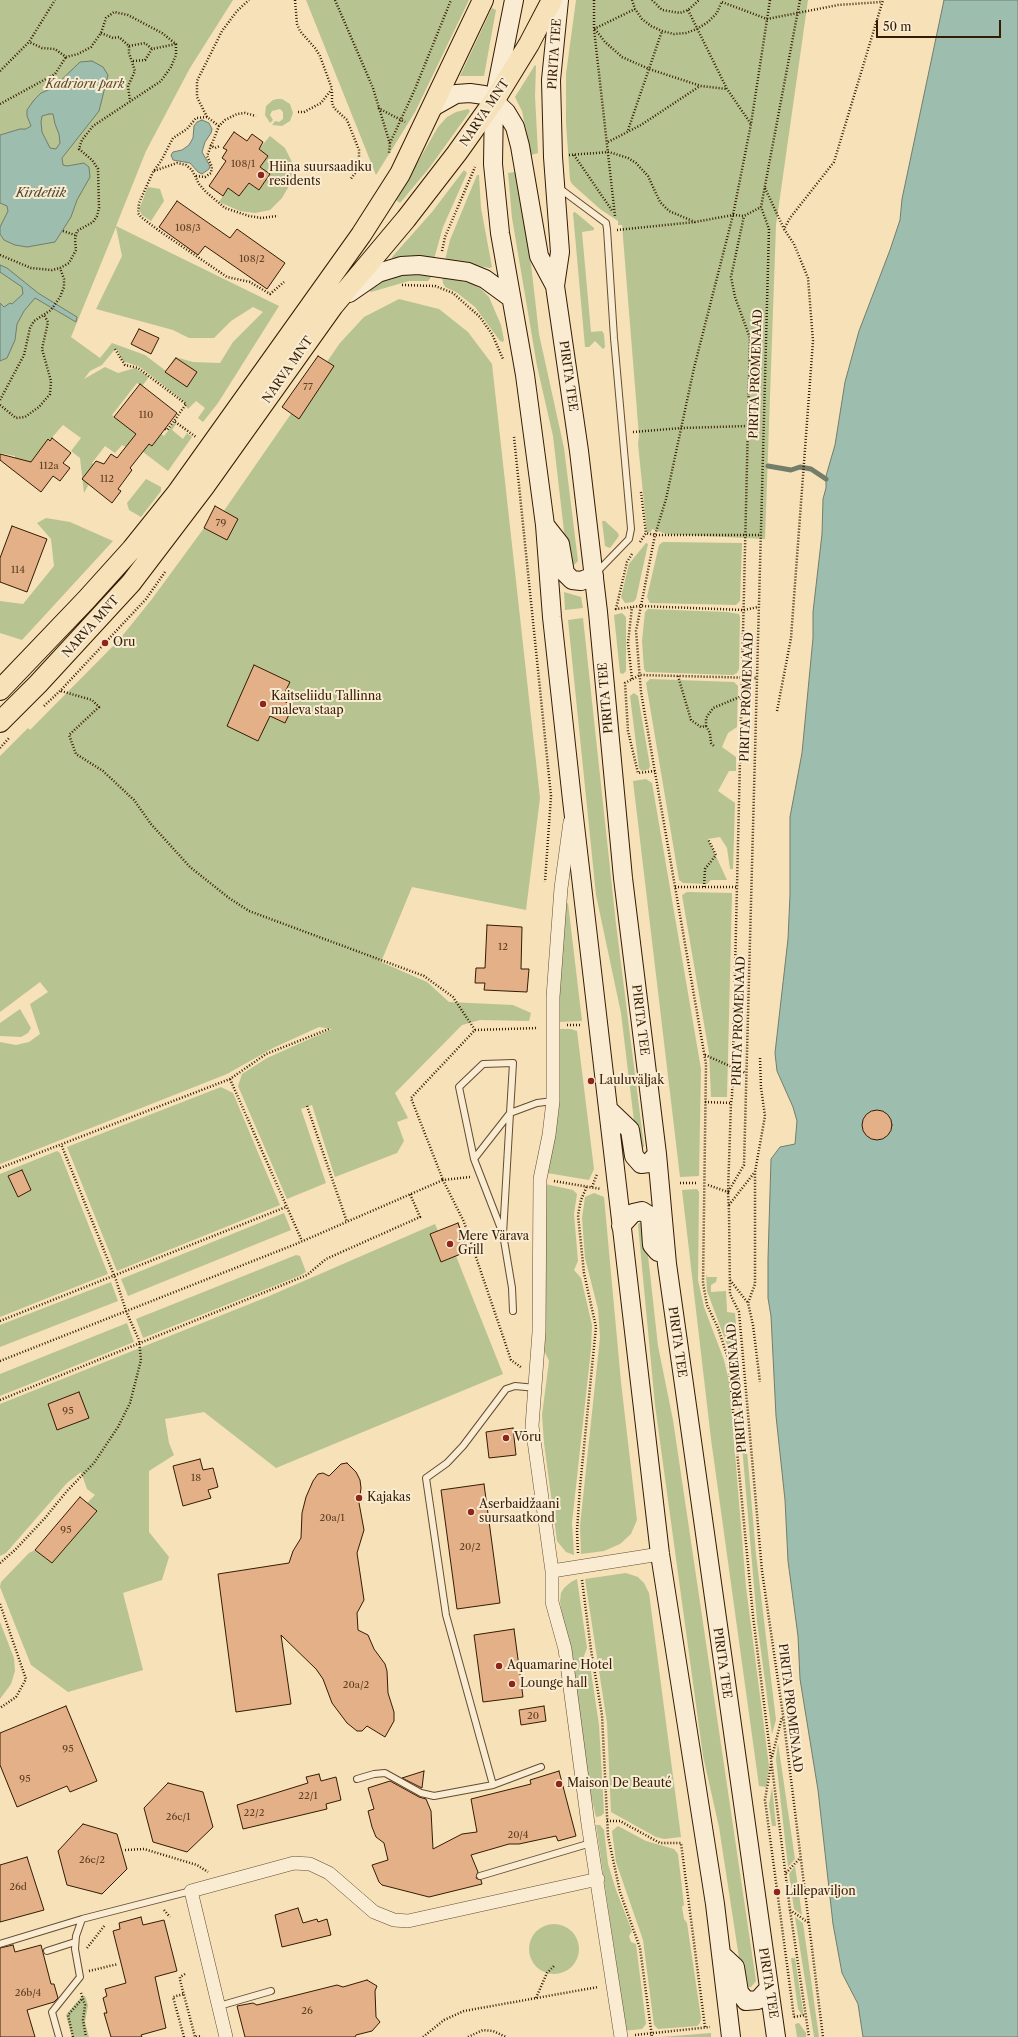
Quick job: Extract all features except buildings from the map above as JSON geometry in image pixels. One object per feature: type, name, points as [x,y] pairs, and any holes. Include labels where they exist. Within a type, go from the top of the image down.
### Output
[{"type":"main road","name":"NARVA MNT","points":[[0,690],[86,600],[132,549],[189,478],[361,235],[400,174],[483,0]]},
{"type":"main road","points":[[514,0],[494,101],[493,164],[500,233],[525,375],[545,525],[552,617],[572,800],[660,1554],[715,1904],[731,2037]]},
{"type":"main road","name":"NARVA MNT","points":[[6,729],[38,684],[131,583],[204,487],[333,306],[445,170],[494,101],[529,44],[552,0]]},
{"type":"main road","name":"PIRITA TEE","points":[[559,0],[551,80],[553,157],[560,252],[555,286],[579,451],[594,576],[623,878],[657,1154],[667,1264],[776,2037]]},
{"type":"main road","points":[[433,107],[456,94],[470,93],[484,95],[494,101],[506,112],[515,128],[523,161],[539,256],[555,286]]},
{"type":"main road","points":[[333,306],[358,286],[378,273],[401,266],[419,265],[468,272],[485,279],[511,298]]},
{"type":"main road","points":[[545,525],[560,544],[565,573],[572,580],[581,581],[594,576]]},
{"type":"main road","points":[[608,1109],[630,1130],[634,1156],[641,1164],[649,1163],[657,1154]]},
{"type":"main road","points":[[621,1226],[633,1213],[642,1211],[650,1216],[652,1245],[667,1264]]},
{"type":"main road","points":[[721,1954],[735,1967],[739,1992],[746,2001],[758,2000],[769,1988]]},
{"type":"street","points":[[572,800],[560,903],[553,997],[554,1101],[540,1179],[539,1332],[532,1426],[552,1571],[552,1602],[565,1649],[588,1824],[598,1879],[621,2037]]},
{"type":"street","points":[[552,1571],[660,1554]]},
{"type":"street","points":[[226,2037],[191,1891],[294,1863],[310,1864],[329,1873],[374,1912],[394,1920],[408,1921],[598,1879]]},
{"type":"lane","points":[[556,186],[606,223],[607,229],[615,348],[631,529],[629,539],[594,576]]},
{"type":"lane","points":[[504,1234],[474,1159],[459,1088],[482,1064],[513,1063],[504,1234],[512,1288],[513,1311]]},
{"type":"lane","points":[[474,1159],[510,1113],[537,1103],[554,1101]]},
{"type":"lane","points":[[493,1785],[446,1615],[426,1478],[447,1463],[463,1446],[506,1389],[514,1386],[536,1388]]},
{"type":"lane","points":[[357,1779],[374,1774],[385,1773],[421,1793],[434,1796],[493,1785],[541,1767]]},
{"type":"lane","points":[[480,1876],[591,1843]]},
{"type":"lane","points":[[0,1944],[82,1920],[191,1891]]},
{"type":"lane","points":[[59,2037],[52,2012],[78,1979],[76,1942],[82,1920]]},
{"type":"lane","points":[[47,1950],[76,1942]]},
{"type":"lane","points":[[219,2006],[271,1991]]},
{"type":"path","points":[[0,71],[29,42],[55,0]]},
{"type":"path","points":[[219,126],[207,117],[197,97],[197,81],[222,31],[237,11],[250,0]]},
{"type":"path","points":[[295,0],[296,24],[320,56],[332,89],[332,103],[334,108],[347,120],[359,150],[359,163],[356,172],[350,180]]},
{"type":"path","points":[[335,0],[373,88],[390,144]]},
{"type":"path","points":[[389,157],[390,144],[451,0]]},
{"type":"path","points":[[594,0],[594,29],[608,142],[628,130],[647,122],[700,86]]},
{"type":"path","points":[[632,0],[635,9],[642,19],[662,31],[674,34],[686,33],[697,29],[712,17],[722,1],[767,19],[838,5],[882,1],[834,162],[790,218],[784,229]]},
{"type":"path","points":[[652,0],[662,10],[671,13],[680,13],[688,10],[699,0]]},
{"type":"path","points":[[770,0],[752,124],[734,215],[694,368],[666,499],[655,535],[636,631],[640,675],[655,771],[704,1055],[706,1102],[703,1284],[707,1305],[718,1328],[728,1358],[753,1616],[790,1910],[809,2037]]},
{"type":"path","name":"PIRITA PROMENAAD","points":[[800,0],[761,207],[769,229],[744,1166],[728,1192],[730,1294],[739,1312],[762,1571],[783,1715],[823,2037]]},
{"type":"path","points":[[594,29],[635,9]]},
{"type":"path","points":[[688,10],[727,89],[752,124]]},
{"type":"path","points":[[0,104],[55,74],[66,57],[78,54],[91,47],[101,33],[106,18],[114,12],[128,15],[162,33],[176,44]]},
{"type":"path","points":[[594,29],[622,57],[650,69],[700,86],[727,89]]},
{"type":"path","points":[[628,130],[662,31]]},
{"type":"path","points":[[101,33],[113,38],[119,37],[129,46],[129,54],[133,61],[135,71],[128,86],[130,101]]},
{"type":"path","points":[[29,42],[42,48],[55,48],[66,57]]},
{"type":"path","points":[[129,46],[145,43],[152,50]]},
{"type":"path","points":[[133,61],[145,60],[152,50],[176,44]]},
{"type":"path","points":[[0,255],[31,268],[52,270],[69,263],[76,250],[75,235],[81,228],[93,222],[97,216],[99,208],[98,169],[92,160],[84,155],[79,149],[82,140],[93,126],[161,82],[171,67],[176,55],[176,44]]},
{"type":"path","points":[[298,112],[304,112],[321,103],[332,89]]},
{"type":"path","points":[[378,108],[407,123]]},
{"type":"path","points":[[196,176],[205,177],[211,172],[212,167],[207,156],[210,145],[219,126],[225,120],[237,114],[245,113],[256,116]]},
{"type":"path","points":[[207,117],[196,118],[187,129],[173,138],[161,161],[153,172],[137,208],[141,217],[227,276],[250,282],[270,294],[284,282]]},
{"type":"path","points":[[210,145],[215,148],[220,146]]},
{"type":"path","points":[[615,216],[574,155],[609,152],[628,158],[636,163],[648,176],[660,202],[670,211],[695,222]]},
{"type":"path","points":[[153,172],[177,163],[186,165],[192,170],[199,184],[206,192],[229,210],[262,218],[278,216]]},
{"type":"path","points":[[442,252],[445,237],[475,166]]},
{"type":"path","points":[[764,188],[784,229],[794,244],[808,278],[813,341],[791,638],[777,711]]},
{"type":"path","points":[[616,230],[695,222],[734,215],[744,216],[761,207]]},
{"type":"path","points":[[708,1185],[728,1192],[736,887],[738,742],[742,696],[750,338],[735,297],[731,277],[744,216]]},
{"type":"path","points":[[63,231],[75,235]]},
{"type":"path","points":[[0,400],[24,355],[30,328],[34,321],[51,310],[60,297],[64,287],[64,279],[60,268]]},
{"type":"path","points":[[395,287],[416,284],[435,286],[453,293],[480,317],[492,334],[504,361]]},
{"type":"path","points":[[0,405],[16,418],[25,417],[39,407],[50,394],[51,381],[42,349],[48,322],[44,315]]},
{"type":"path","points":[[115,349],[125,364],[138,368],[186,404],[167,430],[165,429]]},
{"type":"path","points":[[174,421],[201,441]]},
{"type":"path","points":[[633,432],[682,428],[748,426]]},
{"type":"path","points":[[514,436],[550,796],[545,889]]},
{"type":"path","points":[[638,546],[646,533],[655,535],[761,535]]},
{"type":"path","points":[[634,551],[627,562],[616,609],[640,606],[744,610],[759,607]]},
{"type":"path","points":[[39,711],[61,690],[146,599],[168,567]]},
{"type":"path","points":[[632,607],[628,644],[632,679]]},
{"type":"path","points":[[655,771],[638,773],[628,731],[625,682],[640,675],[757,678]]},
{"type":"path","points":[[678,676],[691,720],[701,727],[706,726]]},
{"type":"path","points":[[61,690],[92,700],[99,707],[69,735],[76,754],[102,771],[134,800],[151,824],[190,867],[229,898],[249,911],[424,976],[453,997],[475,1030]]},
{"type":"path","points":[[714,746],[711,743],[710,733],[706,726],[706,718],[713,708],[742,696]]},
{"type":"path","points":[[0,748],[6,729]]},
{"type":"path","points":[[704,887],[705,869],[716,855],[708,839]]},
{"type":"path","points":[[675,887],[736,887]]},
{"type":"path","points":[[537,1021],[537,1029],[554,1025],[580,1025],[581,1032]]},
{"type":"path","points":[[0,1168],[230,1079],[266,1054],[329,1029]]},
{"type":"path","points":[[704,1055],[746,1073]]},
{"type":"path","points":[[748,1303],[755,1284],[755,1172],[765,1116],[760,1058]]},
{"type":"path","points":[[230,1079],[302,1241]]},
{"type":"path","points":[[706,1102],[731,1103]]},
{"type":"path","points":[[307,1106],[347,1222]]},
{"type":"path","points":[[0,1563],[34,1530],[94,1463],[118,1427],[130,1403],[141,1360],[140,1343],[126,1311],[114,1276],[61,1144]]},
{"type":"path","points":[[729,1206],[755,1172]]},
{"type":"path","points":[[592,1187],[598,1173]]},
{"type":"path","points":[[480,1176],[444,1180],[464,1222],[511,1360],[526,1369]]},
{"type":"path","points":[[540,1179],[603,1190]]},
{"type":"path","points":[[680,1184],[698,1183]]},
{"type":"path","points":[[587,1186],[581,1200],[578,1215],[584,1273],[596,1327],[577,1524],[577,1550],[602,1715],[607,1821],[618,1885],[640,1948],[652,2035]]},
{"type":"path","points":[[0,1361],[302,1241],[421,1190]]},
{"type":"path","points":[[0,1400],[293,1282],[307,1275],[326,1260],[420,1217],[410,1194]]},
{"type":"path","points":[[0,1321],[286,1207]]},
{"type":"path","points":[[730,1280],[748,1303],[753,1325],[760,1382]]},
{"type":"path","points":[[0,1604],[26,1678],[16,1697],[0,1708]]},
{"type":"path","points":[[783,1715],[772,1759],[765,1800],[794,2017],[805,2015]]},
{"type":"path","points":[[588,1824],[607,1821],[620,1821],[660,1843],[681,1843],[705,2027]]},
{"type":"path","points":[[125,1850],[144,1848],[197,1865],[210,1875],[215,1884]]},
{"type":"path","points":[[786,1874],[800,1858]]},
{"type":"path","points":[[790,1910],[809,1923]]},
{"type":"path","points":[[86,2037],[83,2020],[85,2005],[78,1979],[88,1945],[108,1922]]},
{"type":"path","points":[[78,1979],[92,1970],[118,1964]]},
{"type":"path","points":[[536,1998],[548,1973],[555,1965]]},
{"type":"path","points":[[185,1974],[180,1977],[184,1994],[196,2037],[202,2036]]},
{"type":"path","points":[[423,2037],[444,2020],[464,2011],[612,1983]]},
{"type":"path","points":[[184,1994],[173,1997],[184,2037]]},
{"type":"path","points":[[73,2037],[68,2015],[83,1998]]},
{"type":"path","points":[[621,2037],[652,2035],[710,2027]]},
{"type":"path","points":[[468,2037],[483,2030],[493,2031],[506,2037]]},
{"type":"green space","name":"Kadrioru park","points":[[0,0],[233,0],[190,68],[146,151],[116,226],[279,306],[218,403],[203,422],[198,418],[205,408],[196,401],[188,409],[184,404],[185,402],[140,367],[123,361],[116,348],[102,365],[90,371],[84,379],[105,367],[118,373],[135,368],[149,377],[142,386],[137,383],[112,415],[152,446],[161,434],[164,436],[174,423],[176,424],[172,430],[183,439],[187,433],[192,437],[168,471],[130,442],[126,447],[122,445],[115,453],[105,446],[92,463],[91,480],[84,493],[80,458],[71,451],[81,438],[63,425],[33,459],[28,470],[15,459],[15,456],[0,453]],"holes":[[[116,227],[122,256],[96,309],[173,330],[189,338],[214,338],[231,321],[253,307],[263,312],[233,342],[220,363],[193,362],[175,357],[166,371],[145,355],[112,343],[100,358],[71,337]]]},
{"type":"green space","points":[[306,0],[469,0],[415,112],[376,175]]},
{"type":"green space","points":[[576,0],[808,0],[776,225],[765,539],[666,534],[652,529],[651,532],[647,532],[638,444],[639,436],[622,225],[618,225],[618,221],[600,209],[572,184],[570,180],[566,123],[566,74]]},
{"type":"green space","points":[[492,8],[496,10],[484,76],[460,76]]},
{"type":"green space","points":[[535,65],[538,153],[531,155],[522,111],[515,97]]},
{"type":"green space","points":[[282,99],[290,104],[293,113],[290,121],[282,126],[272,125],[275,121],[279,122],[283,119],[283,112],[280,109],[272,111],[270,115],[273,120],[270,123],[265,115],[266,106],[273,100]]},
{"type":"green space","points":[[468,109],[470,111],[430,167],[400,203],[396,200],[438,127],[447,117],[456,112]]},
{"type":"green space","points":[[270,136],[285,148],[292,162],[293,179],[282,198],[270,210],[255,213],[240,211],[219,202],[228,188],[239,196],[249,183],[259,190],[270,174],[260,167],[268,156],[259,149]]},
{"type":"green space","points":[[464,170],[467,173],[443,227],[434,259],[393,259],[392,257],[432,212]]},
{"type":"green space","points":[[515,172],[531,264],[539,334],[564,448],[578,561],[574,565],[567,557],[553,436],[537,366],[512,218],[508,173]]},
{"type":"green space","points":[[477,175],[479,175],[481,208],[492,267],[490,268],[445,260],[450,240]]},
{"type":"green space","points":[[148,187],[160,189],[164,201],[151,221],[142,215],[139,209]]},
{"type":"green space","points":[[575,212],[594,228],[594,230],[582,232],[591,332],[602,331],[604,334],[605,347],[603,349],[595,341],[589,347],[585,347],[573,213]]},
{"type":"green space","points":[[408,274],[432,276],[428,281],[409,281],[371,292],[368,289],[379,282]]},
{"type":"green space","points":[[442,277],[470,283],[481,289],[489,297],[501,325],[504,340],[503,342],[500,341],[475,307],[456,292],[445,287]]},
{"type":"green space","points":[[399,299],[439,309],[468,332],[492,364],[540,798],[526,910],[412,887],[381,962],[427,982],[449,1002],[513,1005],[531,1013],[529,1021],[480,1020],[462,1025],[395,1093],[408,1118],[397,1122],[404,1141],[397,1153],[335,1177],[312,1105],[301,1109],[326,1183],[287,1199],[238,1086],[242,1074],[267,1058],[332,1029],[319,1027],[273,1048],[227,1074],[0,1164],[0,1042],[16,1045],[29,1042],[40,1034],[30,1004],[48,992],[40,982],[0,1012],[0,756],[28,728],[30,730],[119,640],[152,599],[204,528],[210,531],[340,343],[364,317]]},
{"type":"green space","points":[[146,479],[161,487],[161,491],[141,517],[129,510],[127,503]]},
{"type":"green space","points":[[46,518],[70,522],[113,541],[22,640],[0,633],[0,601],[23,604],[54,566],[51,539],[37,523]]},
{"type":"green space","points":[[602,521],[605,521],[618,533],[619,536],[610,548],[605,546]]},
{"type":"green space","points":[[663,542],[742,543],[740,601],[736,605],[650,603],[647,597],[659,545]]},
{"type":"green space","points":[[646,543],[648,544],[636,599],[633,602],[625,603],[621,597],[629,564]]},
{"type":"green space","points":[[564,592],[581,597],[583,608],[565,610]]},
{"type":"green space","points":[[648,609],[727,612],[739,614],[739,669],[737,673],[733,675],[646,672],[644,669],[642,641],[645,612]]},
{"type":"green space","points":[[622,613],[626,617],[626,671],[623,674],[620,673],[614,615]]},
{"type":"green space","points":[[583,618],[616,924],[644,1146],[642,1149],[637,1146],[621,1013],[596,895],[568,620]]},
{"type":"green space","points":[[650,679],[734,682],[738,686],[737,727],[728,733],[722,747],[736,757],[736,771],[729,771],[718,791],[735,803],[733,869],[730,869],[727,848],[720,837],[708,839],[727,880],[711,880],[707,884],[683,883],[679,880],[646,683]]},
{"type":"green space","points":[[634,693],[638,696],[650,766],[649,769],[642,771],[639,768],[630,696]]},
{"type":"green space","points":[[646,779],[652,783],[701,1069],[699,1176],[680,1177],[633,781]]},
{"type":"green space","points":[[687,892],[732,893],[727,1097],[711,1097],[709,1053],[682,895]]},
{"type":"green space","points":[[568,903],[582,1021],[559,1022],[558,987],[565,904]]},
{"type":"green space","points":[[20,1009],[31,1028],[28,1033],[21,1037],[0,1036],[0,1023]]},
{"type":"green space","points":[[558,1029],[571,1029],[577,1031],[594,1169],[589,1180],[547,1173],[560,1091]]},
{"type":"green space","points":[[221,1087],[233,1093],[280,1205],[117,1271],[67,1147]]},
{"type":"green space","points":[[57,1151],[60,1153],[108,1274],[0,1317],[0,1174]],"holes":[[[22,1170],[31,1190],[18,1197],[8,1176]]]},
{"type":"green space","points":[[545,1184],[573,1190],[577,1194],[574,1214],[578,1261],[574,1270],[581,1278],[592,1325],[591,1349],[572,1523],[574,1555],[566,1552],[557,1541],[544,1443],[542,1415],[549,1361],[544,1350]]},
{"type":"green space","points":[[697,1189],[699,1192],[698,1280],[704,1307],[724,1360],[729,1381],[746,1587],[769,1766],[766,1787],[759,1786],[711,1439],[682,1190]]},
{"type":"green space","points":[[594,1193],[604,1197],[621,1382],[637,1520],[631,1534],[620,1544],[604,1551],[581,1554],[580,1526],[600,1337],[598,1309],[585,1258],[582,1218],[585,1197]]},
{"type":"green space","points":[[284,1213],[291,1230],[128,1296],[121,1279]]},
{"type":"green space","points":[[639,1223],[644,1223],[645,1228],[658,1346],[673,1420],[756,1981],[751,1987],[745,1987],[743,1984],[719,1827],[703,1756],[655,1405]]},
{"type":"green space","points":[[435,1224],[438,1231],[430,1234],[441,1262],[456,1256],[503,1374],[276,1468],[204,1412],[165,1419],[169,1443],[174,1455],[149,1471],[149,1532],[169,1557],[162,1580],[123,1593],[143,1670],[68,1692],[31,1665],[0,1587],[1,1582],[29,1553],[35,1550],[52,1563],[96,1511],[87,1503],[95,1495],[87,1489],[81,1472],[67,1483],[6,1553],[0,1556],[0,1404],[267,1297]]},
{"type":"green space","points":[[296,1255],[300,1256],[306,1272],[299,1276],[143,1338],[136,1319]]},
{"type":"green space","points":[[706,1274],[707,1277],[717,1277],[716,1282],[711,1285],[711,1292],[726,1291],[727,1312],[735,1313],[756,1554],[776,1720],[772,1734],[757,1621],[737,1387],[729,1350],[707,1291]]},
{"type":"green space","points":[[111,1282],[118,1301],[0,1347],[0,1325]]},
{"type":"green space","points":[[127,1323],[134,1342],[0,1396],[0,1374]]},
{"type":"green space","points":[[626,1573],[638,1577],[644,1583],[649,1593],[681,1837],[664,1839],[656,1837],[611,1812],[607,1723],[585,1579]]},
{"type":"green space","points":[[577,1579],[587,1648],[584,1656],[586,1663],[590,1665],[599,1725],[604,1813],[601,1816],[596,1817],[584,1765],[560,1601],[561,1593],[564,1588]]},
{"type":"green space","points":[[0,1622],[14,1658],[15,1671],[11,1684],[0,1699]]},
{"type":"green space","points":[[778,1743],[795,1859],[788,1867],[776,1759]]},
{"type":"green space","points":[[772,1787],[776,1826],[772,1826],[769,1805]]},
{"type":"green space","points":[[596,1825],[600,1825],[604,1830],[608,1864],[616,1890],[632,1931],[629,1936],[631,1942],[636,1944],[646,2024],[642,2029],[623,2031],[621,2013],[622,2002]]},
{"type":"green space","points":[[618,1826],[646,1841],[674,1849],[678,1854],[684,1905],[682,1907],[684,1919],[687,1923],[701,2018],[700,2023],[697,2026],[658,2029],[654,2025],[643,1940],[616,1862],[612,1831]]},
{"type":"green space","points":[[795,1866],[802,1915],[794,1909],[789,1874]]},
{"type":"green space","points":[[795,1917],[803,1923],[819,2037],[814,2037]]},
{"type":"green space","points":[[549,1924],[559,1924],[572,1931],[579,1944],[579,1954],[572,1967],[559,1974],[549,1974],[540,1970],[533,1963],[529,1954],[529,1944],[533,1935],[540,1928]]},
{"type":"green space","points":[[791,1958],[795,1958],[804,2018],[798,2009]]},
{"type":"green space","points":[[82,1996],[85,1996],[88,2005],[85,2022],[89,2037],[72,2037],[66,2015]]},
{"type":"green space","points":[[799,2023],[806,2033],[806,2037],[797,2037],[795,2024]]},
{"type":"green space","points":[[711,2033],[711,2037],[661,2037]]},
{"type":"water","points":[[944,0],[1018,0],[1018,2037],[863,2037],[858,2004],[842,1973],[833,1924],[818,1790],[800,1679],[798,1636],[788,1561],[785,1500],[776,1416],[771,1316],[768,1298],[768,1259],[771,1159],[780,1147],[795,1144],[797,1121],[793,1107],[777,1071],[775,1053],[788,939],[790,895],[790,817],[802,753],[813,638],[813,612],[822,534],[823,499],[826,488],[826,476],[835,445],[845,382],[859,331],[900,220],[902,199]]},
{"type":"water","name":"Kirdetiik","points":[[92,61],[103,67],[108,75],[99,111],[62,158],[63,165],[67,166],[84,163],[89,167],[90,177],[77,200],[71,217],[55,242],[27,247],[15,245],[4,240],[0,234],[0,227],[8,211],[7,206],[0,203],[0,135],[20,129],[26,129],[31,126],[27,116],[27,110],[34,100],[41,93],[53,88],[80,62]],"holes":[[[53,114],[60,143],[56,149],[50,148],[42,132],[41,122],[42,116]]]},
{"type":"water","points":[[202,120],[209,123],[212,129],[205,142],[202,152],[210,166],[209,169],[202,174],[198,172],[190,163],[173,160],[171,155],[173,152],[182,150],[189,145],[193,138],[194,126],[197,122]]},
{"type":"water","points":[[0,265],[7,268],[38,293],[77,317],[76,322],[35,298],[24,311],[17,324],[15,340],[7,358],[0,361],[0,303],[4,307],[10,303],[12,304],[23,294],[22,287],[0,272]]},
{"type":"waterway","points":[[768,466],[791,470],[800,467],[811,469],[826,479]]},
{"type":"place","name":"Hiina suursaadiku residents","points":[[261,175]]},
{"type":"place","name":"Oru","points":[[105,643]]},
{"type":"place","name":"Kaitseliidu Tallinna maleva staap","points":[[263,704]]},
{"type":"place","name":"Lauluväljak","points":[[591,1081]]},
{"type":"place","name":"Mere Värava Grill","points":[[450,1244]]},
{"type":"place","name":"Võru","points":[[506,1438]]},
{"type":"place","name":"Kajakas","points":[[359,1498]]},
{"type":"place","name":"Aserbaidžaani suursaatkond","points":[[471,1512]]},
{"type":"place","name":"Aquamarine Hotel","points":[[499,1666]]},
{"type":"place","name":"Lounge hall","points":[[512,1684]]},
{"type":"place","name":"Maison De Beauté","points":[[559,1784]]},
{"type":"place","name":"Lillepaviljon","points":[[777,1892]]}]
